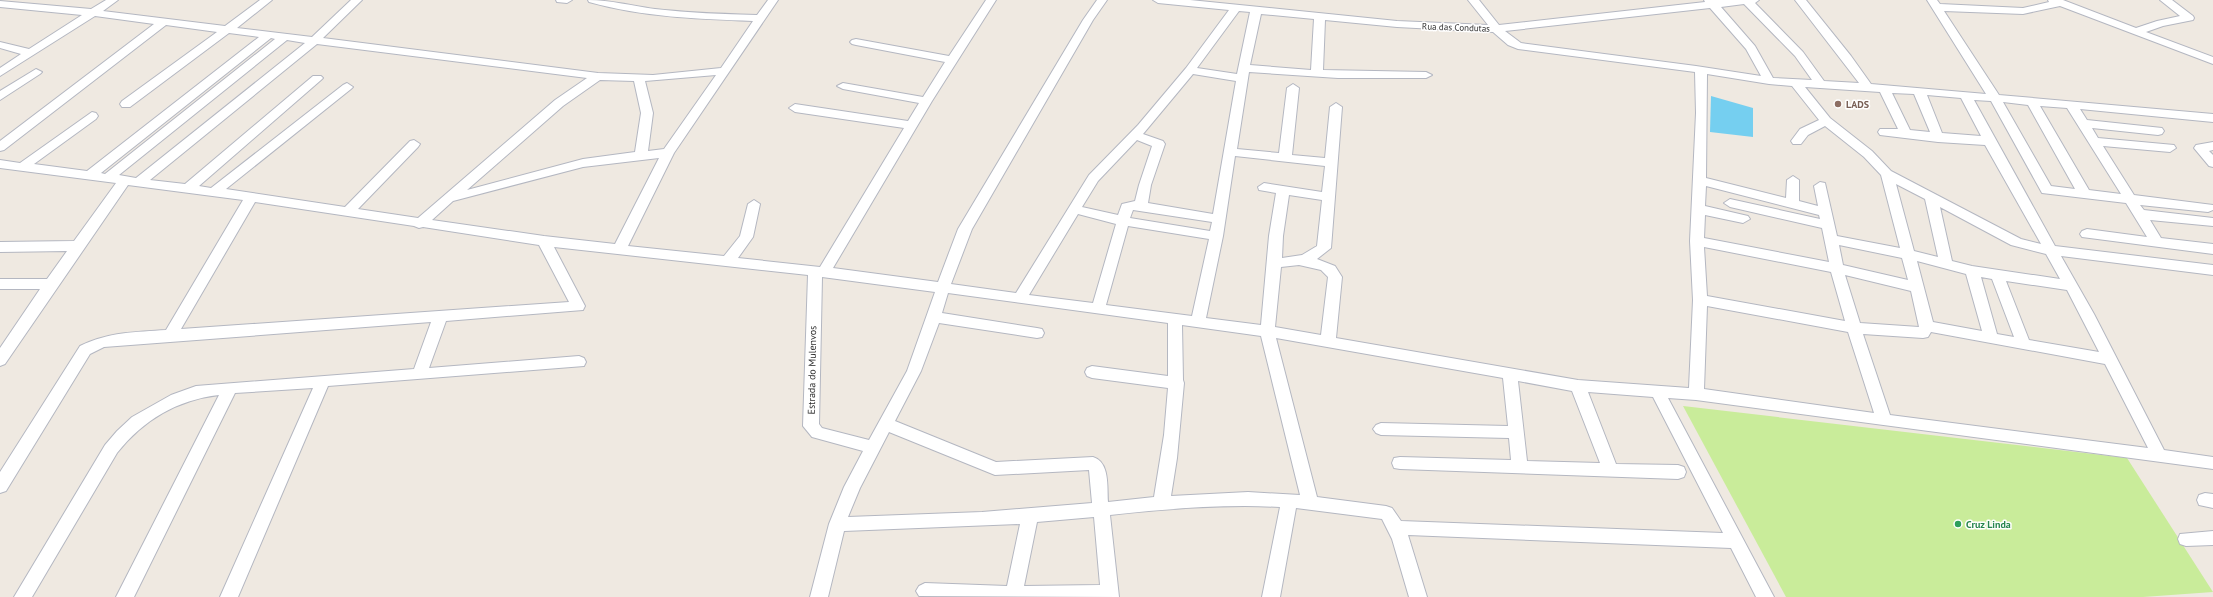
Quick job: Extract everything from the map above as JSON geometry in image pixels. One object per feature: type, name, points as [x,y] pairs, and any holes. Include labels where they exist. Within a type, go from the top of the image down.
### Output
[{"type":"street","points":[[45,7],[55,0]]},
{"type":"street","points":[[0,73],[89,14],[113,0]]},
{"type":"street","points":[[126,104],[267,0]]},
{"type":"street","points":[[1,358],[78,246],[131,182],[264,84],[299,56],[356,0]]},
{"type":"street","points":[[561,0],[567,0]]},
{"type":"street","points":[[593,0],[606,4],[683,15],[759,18]]},
{"type":"street","points":[[619,250],[668,153],[759,18],[773,0]]},
{"type":"street","points":[[819,272],[991,0]]},
{"type":"street","points":[[819,597],[837,524],[852,487],[914,372],[923,352],[952,257],[974,210],[1088,20],[1102,0]]},
{"type":"street","name":"Rua das Condutas","points":[[1158,0],[1320,17],[1440,27],[1497,29],[1711,2],[1751,0]]},
{"type":"street","points":[[1473,0],[1497,29],[1512,43],[1518,46],[1701,70],[1769,81],[1884,88],[2213,118]]},
{"type":"street","points":[[1751,0],[1799,54],[1820,84]]},
{"type":"street","points":[[1800,0],[1847,58],[1867,87]]},
{"type":"street","points":[[2138,31],[2161,23],[2189,18],[2165,0]]},
{"type":"street","points":[[1711,2],[1751,48],[1769,81]]},
{"type":"street","points":[[1934,4],[2023,11],[2056,2],[2138,31],[2213,61]]},
{"type":"street","points":[[0,4],[45,7],[89,14],[268,36],[314,40],[598,76],[639,78],[723,71]]},
{"type":"street","points":[[1934,4],[1995,98],[2045,189],[2050,192],[2208,208]]},
{"type":"street","points":[[1020,299],[1093,178],[1135,136],[1190,70],[1236,8]]},
{"type":"street","points":[[1198,322],[1216,236],[1231,152],[1248,41],[1256,10]]},
{"type":"street","points":[[1317,73],[1320,17]]},
{"type":"street","points":[[0,147],[42,113],[162,23]]},
{"type":"street","points":[[88,176],[268,36]]},
{"type":"street","points":[[106,179],[284,37]]},
{"type":"street","points":[[856,42],[953,60]]},
{"type":"street","points":[[0,45],[30,53]]},
{"type":"street","points":[[1190,70],[1244,74],[1317,73],[1368,76],[1426,75]]},
{"type":"street","points":[[1696,394],[1700,300],[1698,241],[1702,113],[1701,70]]},
{"type":"street","points":[[0,96],[36,72]]},
{"type":"street","points":[[420,224],[448,198],[530,130],[559,103],[598,76]]},
{"type":"street","points":[[187,189],[317,78]]},
{"type":"street","points":[[639,78],[642,97],[647,113],[641,155]]},
{"type":"street","points":[[1796,83],[1826,121],[1859,146],[1887,174],[2016,242],[2031,247],[2051,250],[2213,270]]},
{"type":"street","points":[[843,86],[926,101]]},
{"type":"street","points":[[214,192],[347,87]]},
{"type":"street","points":[[1285,159],[1293,88]]},
{"type":"street","points":[[1884,88],[1906,134]]},
{"type":"street","points":[[1919,91],[1938,138]]},
{"type":"street","points":[[1966,96],[1989,141],[2072,286],[2159,455]]},
{"type":"street","points":[[2032,102],[2085,195]]},
{"type":"street","points":[[2072,106],[2157,242]]},
{"type":"street","points":[[1301,261],[1318,253],[1324,248],[1330,163],[1336,107]]},
{"type":"street","points":[[795,108],[912,125]]},
{"type":"street","points":[[22,167],[92,116]]},
{"type":"street","points":[[1796,141],[1804,132],[1826,121]]},
{"type":"street","points":[[2082,123],[2158,131]]},
{"type":"street","points":[[1884,132],[1938,138],[1989,141]]},
{"type":"street","points":[[1135,136],[1160,144],[1145,185],[1141,206]]},
{"type":"street","points":[[2093,141],[2170,148]]},
{"type":"street","points":[[347,212],[414,144]]},
{"type":"street","points":[[2213,146],[2200,148],[2213,163]]},
{"type":"street","points":[[1231,152],[1330,163]]},
{"type":"street","points":[[448,198],[487,190],[569,166],[641,155],[668,153]]},
{"type":"street","points":[[0,164],[251,197],[420,224],[544,241],[819,272],[1267,331],[1578,386],[1696,394],[1884,420],[2213,462]]},
{"type":"street","points":[[1700,300],[1854,328],[1923,333],[1927,326],[1915,287],[1887,174]]},
{"type":"street","points":[[1699,180],[1792,204],[1827,225]]},
{"type":"street","points":[[1792,204],[1793,180]]},
{"type":"street","points":[[1820,186],[1841,288],[1884,420]]},
{"type":"street","points":[[1264,187],[1328,197]]},
{"type":"street","points":[[1283,189],[1276,236],[1275,263],[1267,331],[1310,503]]},
{"type":"street","points":[[170,336],[251,197]]},
{"type":"street","points":[[1931,198],[1946,264]]},
{"type":"street","points":[[1730,203],[1827,225],[1907,254],[1972,271],[2072,286]]},
{"type":"street","points":[[727,262],[746,237],[754,204]]},
{"type":"street","points":[[1098,309],[1127,207],[1131,205],[1141,206],[1218,219]]},
{"type":"street","points":[[1073,209],[1123,220],[1216,236]]},
{"type":"street","points":[[1699,209],[1743,218]]},
{"type":"street","points":[[2139,214],[2213,222]]},
{"type":"street","points":[[2087,234],[2213,248]]},
{"type":"street","points":[[0,486],[85,350],[101,342],[441,315],[578,306],[544,241]]},
{"type":"street","points":[[1698,241],[1837,268],[1915,287]]},
{"type":"street","points":[[0,247],[78,246]]},
{"type":"street","points":[[1275,263],[1301,261],[1328,267],[1333,270],[1335,277],[1328,341]]},
{"type":"street","points":[[1972,271],[1991,337]]},
{"type":"street","name":"Estrada do Mulenvos","points":[[819,272],[811,426],[817,433],[873,447]]},
{"type":"street","points":[[1997,274],[2024,344]]},
{"type":"street","points":[[0,284],[51,284]]},
{"type":"street","points":[[418,374],[441,315]]},
{"type":"street","points":[[933,317],[1037,333]]},
{"type":"street","points":[[1161,504],[1169,469],[1177,383],[1175,320]]},
{"type":"street","points":[[1927,326],[2111,360]]},
{"type":"street","points":[[23,597],[111,448],[137,421],[176,399],[196,392],[230,388],[579,362]]},
{"type":"street","points":[[1092,372],[1177,383]]},
{"type":"street","points":[[1510,375],[1520,468]]},
{"type":"street","points":[[229,597],[323,381]]},
{"type":"street","points":[[1578,386],[1611,470]]},
{"type":"street","points":[[125,597],[230,388]]},
{"type":"street","points":[[1656,391],[1734,541],[1765,597]]},
{"type":"street","points":[[885,424],[995,469],[1093,462],[1097,468],[1110,595],[1013,596],[925,591]]},
{"type":"street","points":[[1381,429],[1517,432]]},
{"type":"street","points":[[1400,463],[1678,472]]},
{"type":"street","points":[[837,524],[909,523],[1030,516],[1210,500],[1289,500],[1386,513],[1391,516],[1397,528],[1418,597]]},
{"type":"street","points":[[1271,597],[1289,500]]},
{"type":"street","points":[[1013,596],[1030,516]]},
{"type":"street","points":[[1397,528],[1734,541]]},
{"type":"street","points":[[2186,539],[2213,538]]},
{"type":"green space","name":"Cruz Linda","points":[[1683,406],[2127,458],[2213,592],[2143,597],[1786,597]]},
{"type":"water","points":[[1711,96],[1753,108],[1753,137],[1710,132]]},
{"type":"place","name":"LADS","points":[[1838,104]]},
{"type":"place","name":"Cruz Linda","points":[[1958,524]]}]
